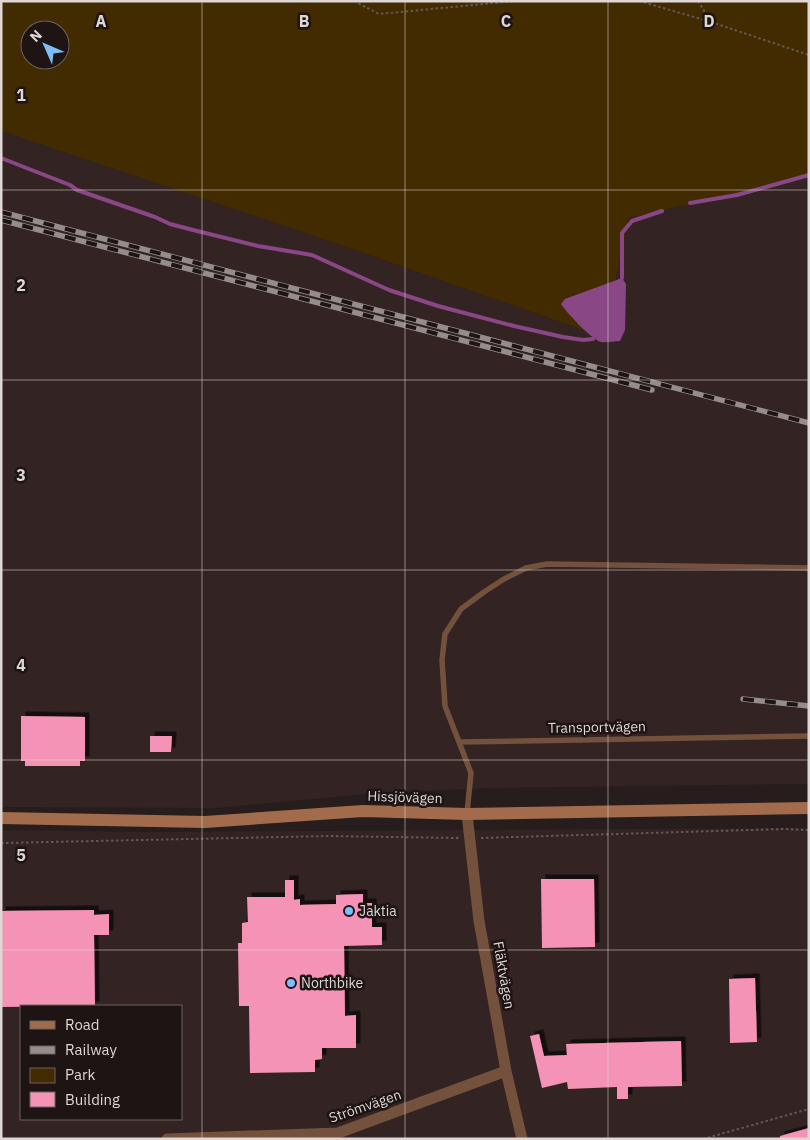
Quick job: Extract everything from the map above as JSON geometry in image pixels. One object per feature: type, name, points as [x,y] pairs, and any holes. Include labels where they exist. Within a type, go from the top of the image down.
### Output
[{"type":"main road","name":"Hissjövägen","points":[[1,818],[205,822],[363,811],[467,814],[809,808]]},
{"type":"street","name":"Fläktvägen","points":[[467,814],[479,921],[506,1071],[522,1139]]},
{"type":"street","name":"Strömvägen","points":[[167,1139],[338,1133],[506,1071]]},
{"type":"lane","points":[[467,814],[471,773],[445,706],[442,660],[445,634],[461,609],[504,579],[526,568],[547,564],[809,568]]},
{"type":"lane","name":"Transportvägen","points":[[459,742],[809,736]]},
{"type":"path","points":[[354,1],[379,14],[515,1]]},
{"type":"path","points":[[639,1],[809,55]]},
{"type":"path","points":[[698,1],[710,22]]},
{"type":"path","points":[[1,843],[329,836],[470,838],[783,829],[809,830]]},
{"type":"path","points":[[703,1139],[809,1109]]},
{"type":"shaded area","points":[[1,131],[329,241],[603,337],[629,218],[809,177],[809,784],[489,788],[377,793],[216,808],[1,807]]},
{"type":"shaded area","points":[[622,278],[626,284],[625,330],[620,341],[601,342],[585,331],[561,304],[565,299]]},
{"type":"shaded area","points":[[809,828],[809,1139],[1,1139],[1,830],[150,832]]},
{"type":"green space","points":[[1,1],[809,1],[809,177],[629,218],[603,337],[329,241],[1,131]]},
{"type":"building","points":[[21,716],[85,717],[85,761],[80,761],[80,766],[25,766],[25,761],[21,761]]},
{"type":"building","points":[[150,736],[172,736],[171,752],[150,752]]},
{"type":"building","points":[[541,879],[594,879],[595,947],[542,948]]},
{"type":"building","points":[[285,880],[294,880],[294,900],[300,899],[300,905],[336,904],[336,895],[363,894],[363,903],[372,903],[372,927],[382,927],[382,945],[344,946],[345,1016],[356,1015],[356,1048],[322,1048],[322,1059],[315,1060],[315,1072],[250,1073],[249,1006],[239,1006],[238,943],[242,943],[242,923],[248,922],[247,897],[285,897]]},
{"type":"building","points":[[94,910],[94,915],[109,914],[109,935],[94,935],[95,1005],[20,1005],[20,1007],[1,1007],[1,911]]},
{"type":"building","points":[[755,978],[757,1042],[730,1043],[729,979]]},
{"type":"building","points":[[539,1034],[544,1056],[567,1055],[566,1044],[681,1041],[682,1086],[628,1087],[628,1099],[617,1099],[617,1087],[568,1089],[567,1082],[542,1088],[530,1036]]},
{"type":"building","points":[[809,1128],[809,1139],[780,1139],[780,1136]]},
{"type":"waterway","points":[[1,158],[70,185],[77,190],[170,224],[258,246],[312,255],[389,290],[438,306],[563,337],[583,340],[593,339]]},
{"type":"waterway","points":[[690,203],[737,195],[809,175]]},
{"type":"waterway","points":[[622,278],[622,233],[632,221],[662,211]]},
{"type":"railway","points":[[1,212],[809,423]]},
{"type":"railway","points":[[1,220],[652,390]]},
{"type":"railway","points":[[743,699],[809,706]]},
{"type":"place","name":"Jaktia","points":[[349,911]]},
{"type":"place","name":"Northbike","points":[[291,983]]}]
